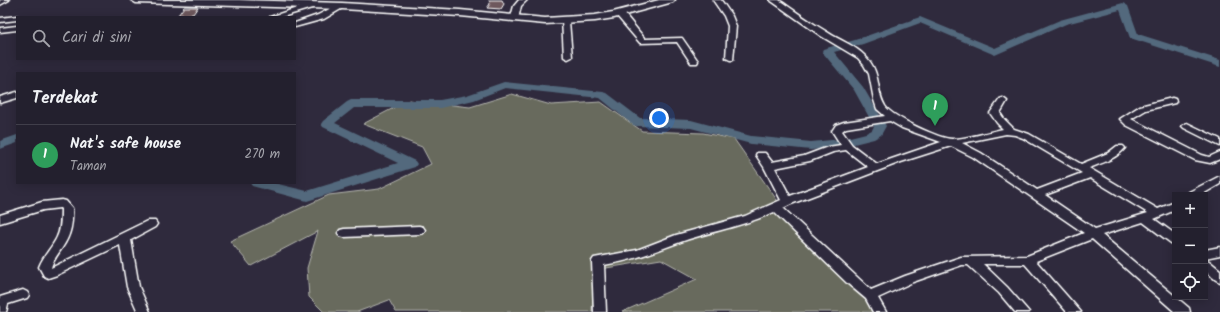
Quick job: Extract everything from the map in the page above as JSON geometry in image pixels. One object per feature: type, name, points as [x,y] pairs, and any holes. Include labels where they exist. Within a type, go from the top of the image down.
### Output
[{"type":"highway","points":[[136,0],[309,6],[339,3]]},
{"type":"highway","points":[[206,0],[339,3],[515,17],[561,19],[594,16],[630,9],[662,0]]},
{"type":"highway","points":[[480,14],[545,21],[565,21],[620,14],[670,0]]},
{"type":"street","points":[[0,3],[5,0]]},
{"type":"street","points":[[515,17],[518,6],[523,0]]},
{"type":"street","points":[[717,0],[732,24],[733,32],[729,47],[730,58]]},
{"type":"street","points":[[774,0],[824,34],[852,50],[868,64],[873,74],[878,100],[887,118]]},
{"type":"street","points":[[296,25],[321,16],[339,3]]},
{"type":"street","points":[[277,16],[309,6]]},
{"type":"street","points":[[620,14],[643,41],[679,40],[694,61]]},
{"type":"street","points":[[0,20],[16,18]]},
{"type":"street","points":[[565,21],[568,57]]},
{"type":"street","points":[[0,30],[16,28]]},
{"type":"street","points":[[0,100],[16,95]]},
{"type":"street","points":[[1004,101],[995,114],[1012,132]]},
{"type":"street","points":[[1172,101],[1143,108],[1126,118],[1126,120],[1199,158],[1210,160],[1220,155]]},
{"type":"street","points":[[876,168],[841,138],[837,131],[839,127],[887,118],[905,126],[952,142],[1036,194],[1093,234],[1184,312]]},
{"type":"street","points":[[1187,126],[1220,143]]},
{"type":"street","points":[[600,312],[598,261],[624,258],[679,238],[759,215],[776,208],[787,201],[952,142],[1006,131],[1026,136],[1157,213]]},
{"type":"street","points":[[769,166],[806,159],[831,149],[849,146]]},
{"type":"street","points":[[1081,168],[1112,155],[1120,148]]},
{"type":"street","points":[[761,155],[769,166],[787,201]]},
{"type":"street","points":[[1036,194],[1091,174]]},
{"type":"street","points":[[1199,192],[1220,179]]},
{"type":"street","points":[[0,219],[42,206],[62,204],[67,208],[66,230],[46,261],[45,267],[48,273],[125,238],[151,224]]},
{"type":"street","points":[[870,296],[916,276],[946,266],[971,260],[1028,260],[1093,234],[1145,218],[1172,207]]},
{"type":"street","points":[[776,208],[870,296],[880,312]]},
{"type":"street","points":[[1145,218],[1172,238]]},
{"type":"street","points":[[344,234],[419,230]]},
{"type":"street","points":[[125,238],[134,287],[144,312]]},
{"type":"street","points":[[1208,253],[1220,251]]},
{"type":"street","points":[[971,260],[1003,290],[1023,312]]},
{"type":"street","points":[[1028,260],[1075,312]]},
{"type":"street","points":[[1208,267],[1220,277]]},
{"type":"street","points":[[0,312],[4,301],[23,295]]},
{"type":"green space","points":[[512,94],[551,105],[601,102],[642,131],[703,133],[734,139],[784,210],[871,300],[876,312],[622,312],[697,279],[661,259],[594,270],[592,312],[396,312],[389,300],[357,312],[324,312],[309,297],[307,268],[318,231],[251,266],[230,241],[329,195],[379,189],[431,164],[422,147],[363,124],[409,100],[470,107]]},
{"type":"building","points":[[489,0],[502,0],[504,4],[501,9],[487,8],[490,4]]},
{"type":"building","points":[[184,7],[198,7],[193,14],[178,15]]},
{"type":"waterway","points":[[261,184],[307,196],[410,164],[327,124],[351,104],[440,104],[470,98],[504,85],[603,95],[637,122],[691,124],[751,140],[811,146],[842,143],[870,136],[877,132],[880,126],[859,89],[827,51],[859,42],[920,20],[995,52],[1063,22],[1123,6],[1134,36],[1220,64]]},
{"type":"waterway","points":[[0,145],[16,139]]},
{"type":"place","name":"Nat's safe house","points":[[935,126]]}]
